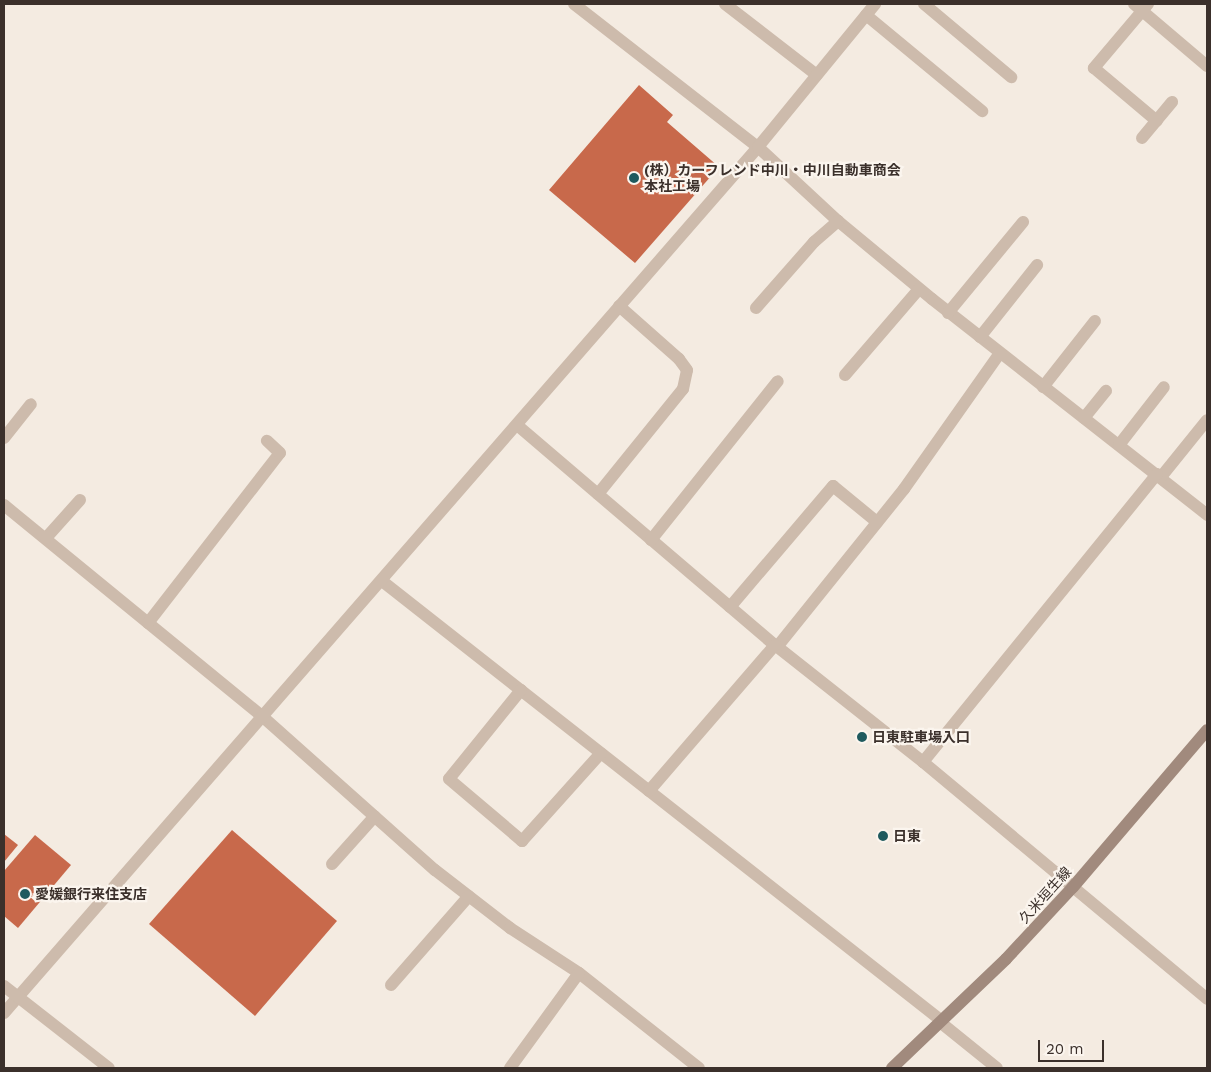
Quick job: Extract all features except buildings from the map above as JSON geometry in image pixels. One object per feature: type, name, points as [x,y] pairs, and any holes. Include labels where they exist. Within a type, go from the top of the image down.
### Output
[{"type":"main road","name":"久米垣生線","points":[[892,1068],[1006,959],[1073,887],[1207,730]]},
{"type":"street","points":[[574,4],[758,147],[838,221],[948,312],[1159,475],[1207,515]]},
{"type":"street","points":[[725,4],[817,75]]},
{"type":"street","points":[[4,1013],[758,147],[875,4]]},
{"type":"street","points":[[924,4],[1010,77]]},
{"type":"street","points":[[1157,121],[1094,68],[1141,6],[1207,66]]},
{"type":"street","points":[[866,15],[982,111]]},
{"type":"street","points":[[1142,138],[1172,102]]},
{"type":"street","points":[[756,308],[814,242],[838,221]]},
{"type":"street","points":[[948,312],[1023,222]]},
{"type":"street","points":[[980,337],[1037,266]]},
{"type":"street","points":[[846,375],[920,289]]},
{"type":"street","points":[[598,494],[683,389],[687,370],[679,359],[619,306]]},
{"type":"street","points":[[1043,387],[1095,321]]},
{"type":"street","points":[[649,790],[776,646],[904,489],[1000,353]]},
{"type":"street","points":[[652,540],[778,381]]},
{"type":"street","points":[[1119,445],[1164,387]]},
{"type":"street","points":[[1084,418],[1106,391]]},
{"type":"street","points":[[4,438],[31,404]]},
{"type":"street","points":[[922,762],[1159,475],[1207,420]]},
{"type":"street","points":[[517,425],[730,608],[922,762],[1207,999]]},
{"type":"street","points":[[148,622],[280,453],[267,441]]},
{"type":"street","points":[[730,608],[833,486],[877,522]]},
{"type":"street","points":[[46,538],[80,500]]},
{"type":"street","points":[[4,505],[263,717],[435,870],[510,928],[579,973],[699,1068]]},
{"type":"street","points":[[382,581],[649,790],[997,1068]]},
{"type":"street","points":[[521,690],[449,779],[522,840],[601,753]]},
{"type":"street","points":[[332,864],[375,816]]},
{"type":"street","points":[[391,985],[469,896]]},
{"type":"street","points":[[510,1068],[579,973]]},
{"type":"street","points":[[4,986],[109,1068]]},
{"type":"street","points":[[978,1053],[984,1068]]},
{"type":"place","name":"(株）カーフレンド中川・中川自動車商会 本社工場","points":[[634,178]]},
{"type":"place","name":"日東駐車場入口","points":[[862,737]]},
{"type":"place","name":"日東","points":[[883,836]]},
{"type":"place","name":"愛媛銀行来住支店","points":[[25,894]]}]
